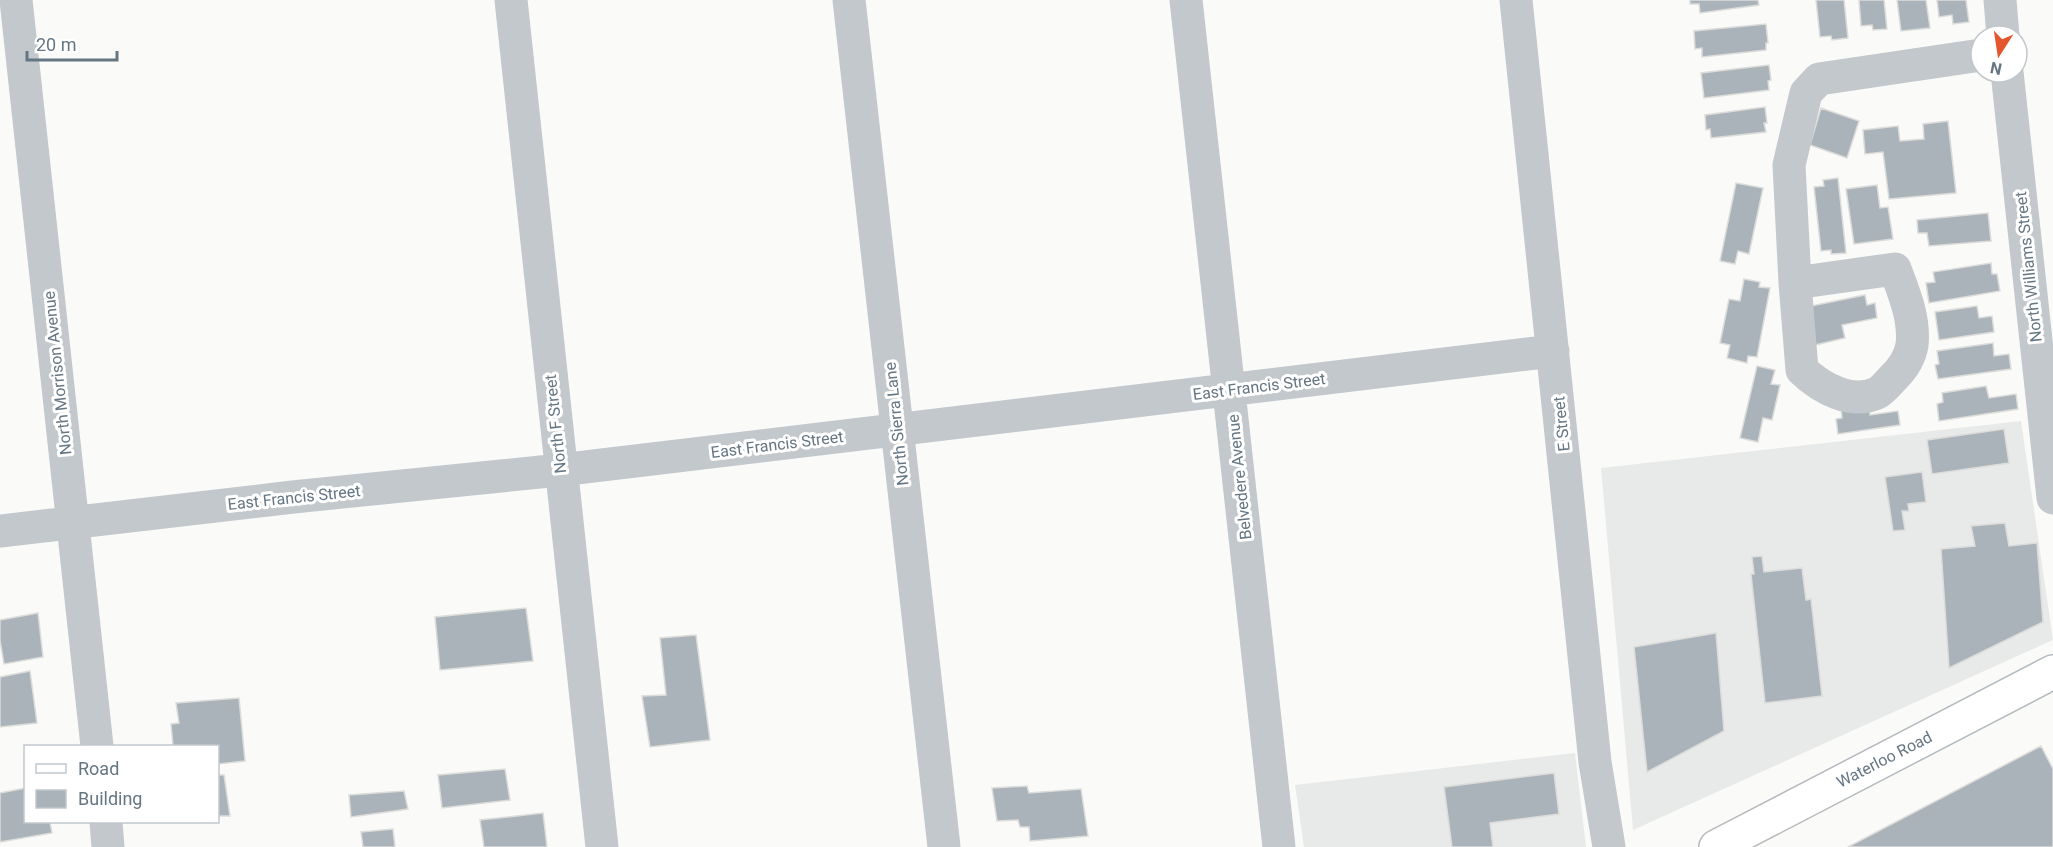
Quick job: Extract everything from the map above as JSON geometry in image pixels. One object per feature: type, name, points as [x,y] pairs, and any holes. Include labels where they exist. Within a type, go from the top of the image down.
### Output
[{"type":"main road","name":"Waterloo Road","points":[[1716,847],[2053,672]]},
{"type":"street","name":"North Morrison Avenue","points":[[16,0],[97,745]]},
{"type":"street","name":"North F Street","points":[[511,0],[602,847]]},
{"type":"street","name":"North Sierra Lane","points":[[849,0],[944,847]]},
{"type":"street","name":"Belvedere Avenue","points":[[1186,0],[1279,847]]},
{"type":"street","name":"E Street","points":[[1516,0],[1595,762],[1610,847]]},
{"type":"street","points":[[2000,0],[2003,24]]},
{"type":"street","points":[[1795,283],[1895,269],[1906,297],[1912,347],[1903,368],[1878,393],[1849,398],[1816,383],[1802,370],[1795,283],[1789,165],[1806,93],[1819,79],[1969,57]]},
{"type":"street","name":"North Williams Street","points":[[2008,84],[2053,498]]},
{"type":"street","name":"East Francis Street","points":[[0,531],[293,497],[560,470],[1553,351]]},
{"type":"street","points":[[106,823],[108,847]]},
{"type":"shaded area","points":[[2021,421],[2053,640],[1633,830],[1601,468]]},
{"type":"shaded area","points":[[1575,753],[1586,847],[1304,847],[1295,785]]},
{"type":"building","points":[[1690,0],[1758,0],[1759,5],[1700,13],[1699,4],[1690,4]]},
{"type":"building","points":[[1816,0],[1844,0],[1848,38],[1832,40],[1831,36],[1820,37]]},
{"type":"building","points":[[1859,0],[1884,0],[1887,29],[1873,30],[1872,25],[1861,26]]},
{"type":"building","points":[[1897,0],[1926,0],[1930,28],[1901,31]]},
{"type":"building","points":[[1937,0],[1966,0],[1969,22],[1953,24],[1952,15],[1939,17]]},
{"type":"building","points":[[1766,24],[1768,43],[1766,43],[1766,50],[1702,57],[1702,48],[1695,49],[1694,31]]},
{"type":"building","points":[[1769,65],[1771,80],[1768,81],[1769,90],[1704,98],[1701,73]]},
{"type":"building","points":[[1765,107],[1766,132],[1711,138],[1710,129],[1706,130],[1705,115]]},
{"type":"building","points":[[1821,108],[1859,121],[1847,158],[1810,145]]},
{"type":"building","points":[[1948,121],[1956,193],[1889,199],[1883,152],[1865,154],[1863,130],[1898,126],[1900,141],[1924,139],[1923,124]]},
{"type":"building","points":[[1838,178],[1846,253],[1831,254],[1831,250],[1821,251],[1814,187],[1824,186],[1823,180]]},
{"type":"building","points":[[1736,183],[1763,188],[1749,254],[1738,251],[1735,264],[1720,261]]},
{"type":"building","points":[[1877,185],[1880,208],[1888,207],[1893,239],[1854,244],[1846,189]]},
{"type":"building","points":[[1988,213],[1991,241],[1929,246],[1927,233],[1918,233],[1917,220]]},
{"type":"building","points":[[1991,263],[1992,274],[1997,274],[2000,291],[1929,303],[1926,283],[1935,282],[1933,272]]},
{"type":"building","points":[[1744,279],[1760,282],[1759,287],[1770,288],[1757,357],[1748,356],[1747,363],[1727,358],[1730,345],[1720,343],[1729,299],[1740,301]]},
{"type":"building","points":[[1865,295],[1867,305],[1875,303],[1877,318],[1842,325],[1845,338],[1815,345],[1811,306]]},
{"type":"building","points":[[1977,306],[1979,318],[1992,316],[1994,332],[1939,340],[1935,312]]},
{"type":"building","points":[[1993,343],[1994,356],[2009,354],[2011,369],[1938,379],[1935,365],[1939,364],[1937,351]]},
{"type":"building","points":[[1757,366],[1775,370],[1771,384],[1780,385],[1772,420],[1763,418],[1758,442],[1740,438]]},
{"type":"building","points":[[1986,386],[1989,398],[2016,394],[2018,409],[1939,421],[1937,404],[1943,402],[1942,393]]},
{"type":"building","points":[[1869,404],[1870,415],[1898,411],[1900,425],[1838,434],[1836,419],[1842,418],[1841,408]]},
{"type":"building","points":[[2004,429],[2009,463],[1932,474],[1927,440]]},
{"type":"building","points":[[1922,472],[1926,502],[1908,504],[1909,511],[1902,511],[1905,530],[1893,531],[1885,477]]},
{"type":"building","points":[[2005,523],[2009,546],[2037,543],[2043,622],[1949,668],[1941,549],[1975,546],[1971,526]]},
{"type":"building","points":[[1762,556],[1764,572],[1802,568],[1806,600],[1811,599],[1822,696],[1765,703],[1751,574],[1754,574],[1752,557]]},
{"type":"building","points":[[526,608],[533,661],[440,670],[435,617]]},
{"type":"building","points":[[38,613],[43,657],[4,664],[0,640],[0,620]]},
{"type":"building","points":[[1716,633],[1724,731],[1647,772],[1634,647]]},
{"type":"building","points":[[696,635],[710,740],[650,747],[642,696],[666,695],[660,638]]},
{"type":"building","points":[[30,671],[37,723],[0,727],[0,677]]},
{"type":"building","points":[[239,698],[245,761],[219,764],[219,745],[173,745],[171,724],[179,723],[176,703]]},
{"type":"building","points":[[2041,746],[2053,769],[2053,847],[1848,847]]},
{"type":"building","points":[[505,769],[510,800],[442,808],[438,775]]},
{"type":"building","points":[[1554,773],[1559,814],[1490,823],[1493,847],[1452,847],[1444,787]]},
{"type":"building","points":[[219,775],[224,775],[230,816],[219,816]]},
{"type":"building","points":[[1027,786],[1029,793],[1081,789],[1088,836],[1030,841],[1029,827],[1020,827],[1018,820],[997,821],[992,788]]},
{"type":"building","points":[[24,788],[24,823],[50,823],[52,833],[0,842],[0,793]]},
{"type":"building","points":[[404,791],[408,809],[351,817],[349,795]]},
{"type":"building","points":[[543,813],[547,847],[484,847],[480,820]]},
{"type":"building","points":[[393,829],[395,847],[363,847],[361,832]]}]
